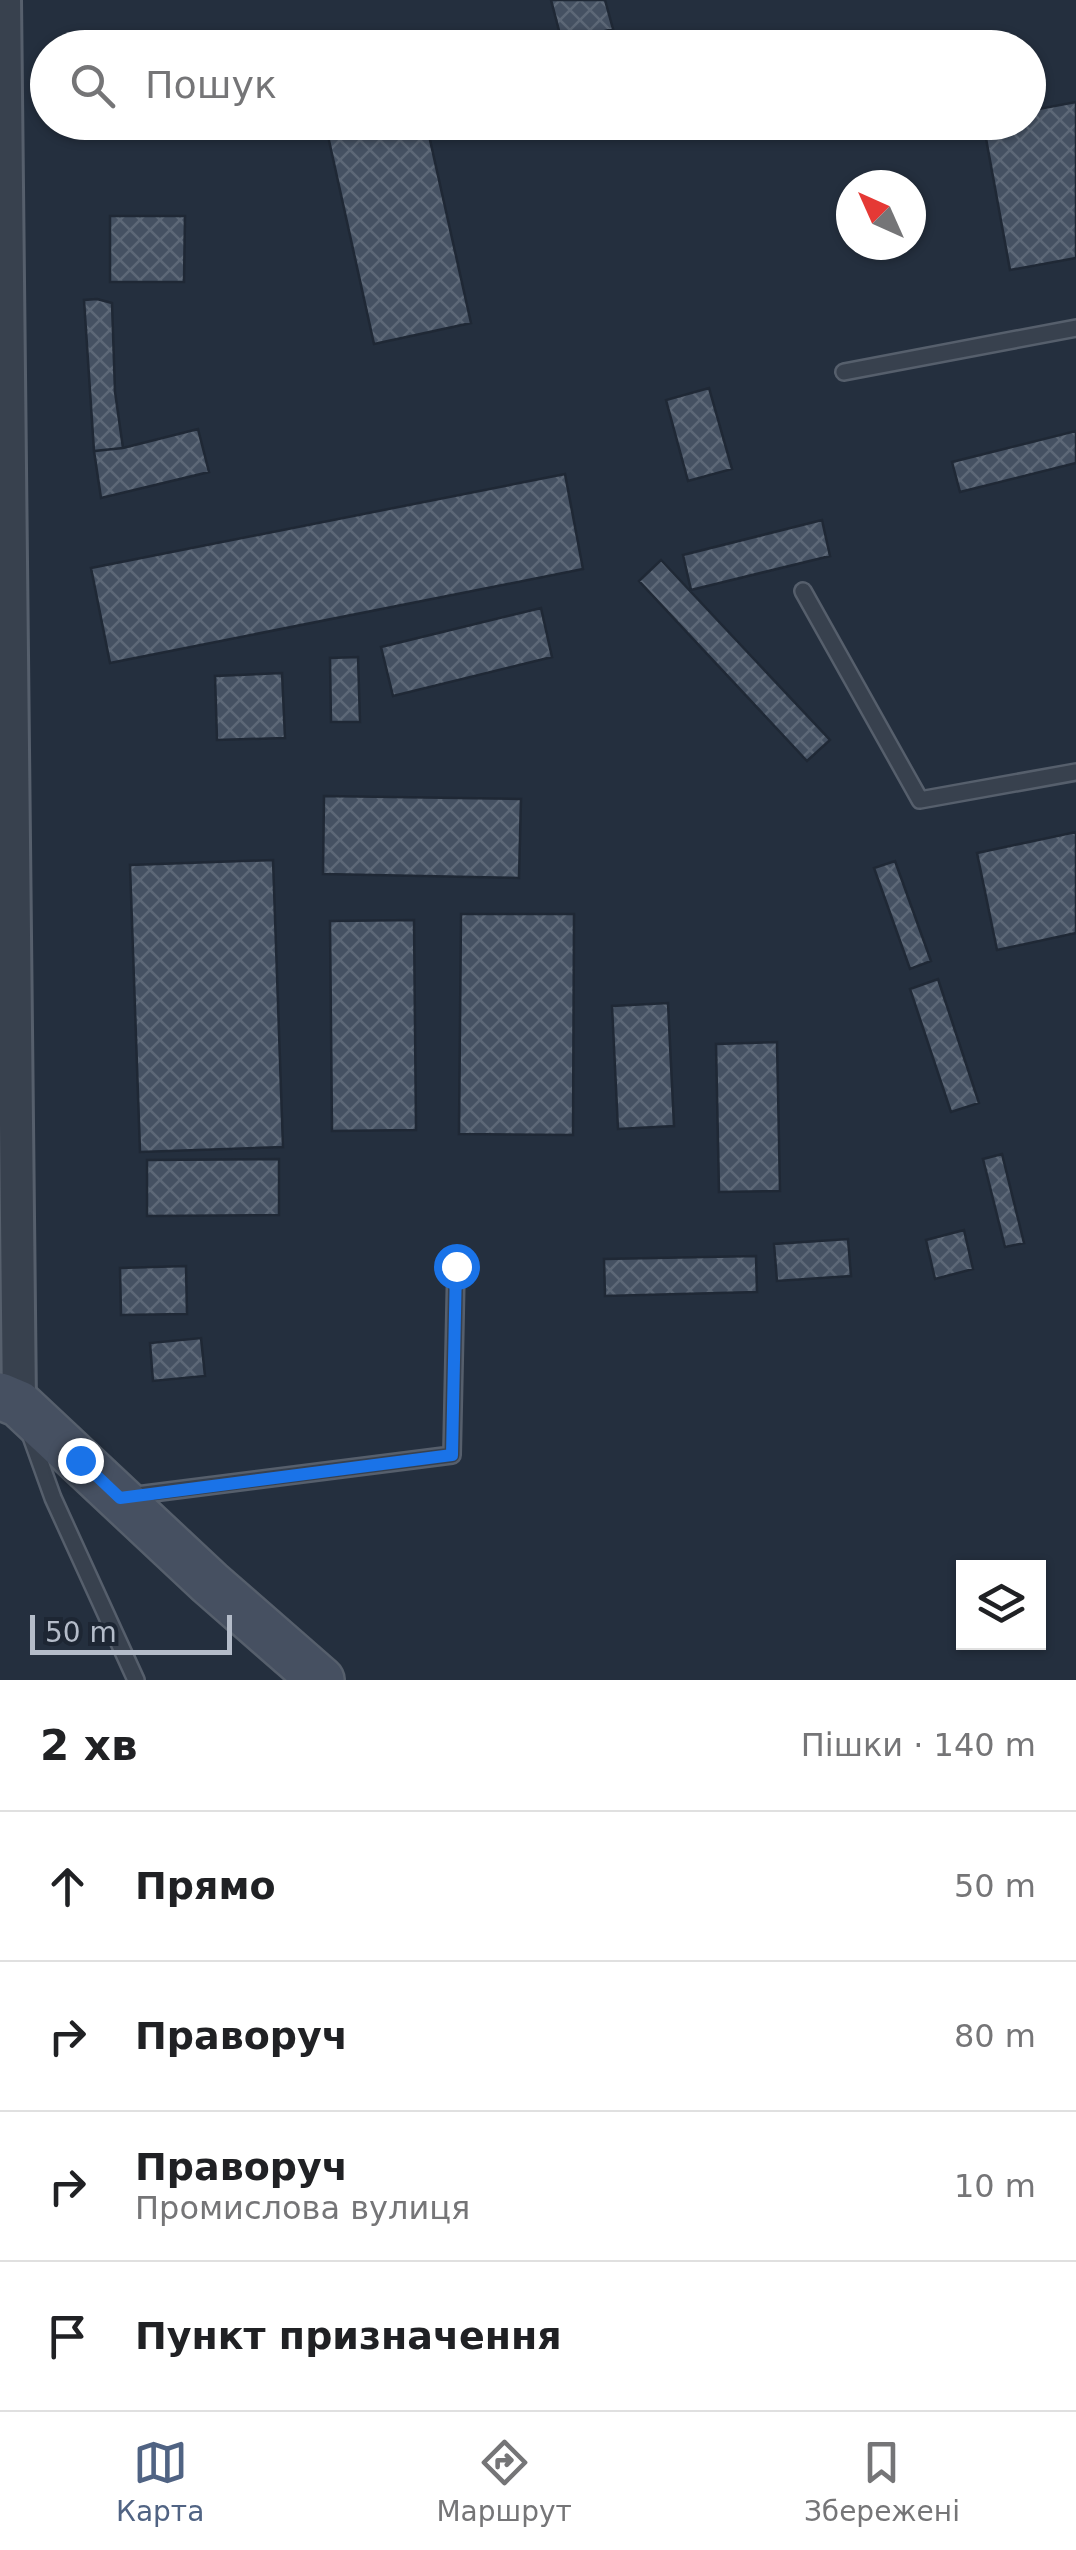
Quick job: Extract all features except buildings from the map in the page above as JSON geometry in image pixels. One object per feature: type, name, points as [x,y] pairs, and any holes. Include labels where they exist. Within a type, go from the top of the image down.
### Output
[{"type":"street","points":[[4,0],[10,1400],[321,1680]]},
{"type":"lane","points":[[844,372],[1076,328]]},
{"type":"lane","points":[[803,591],[920,800],[1076,772]]},
{"type":"lane","points":[[120,1498],[452,1455],[456,1266]]},
{"type":"lane","points":[[10,1400],[136,1680]]},
{"type":"route","points":[[80,1460],[120,1498],[452,1455],[456,1266]]}]
